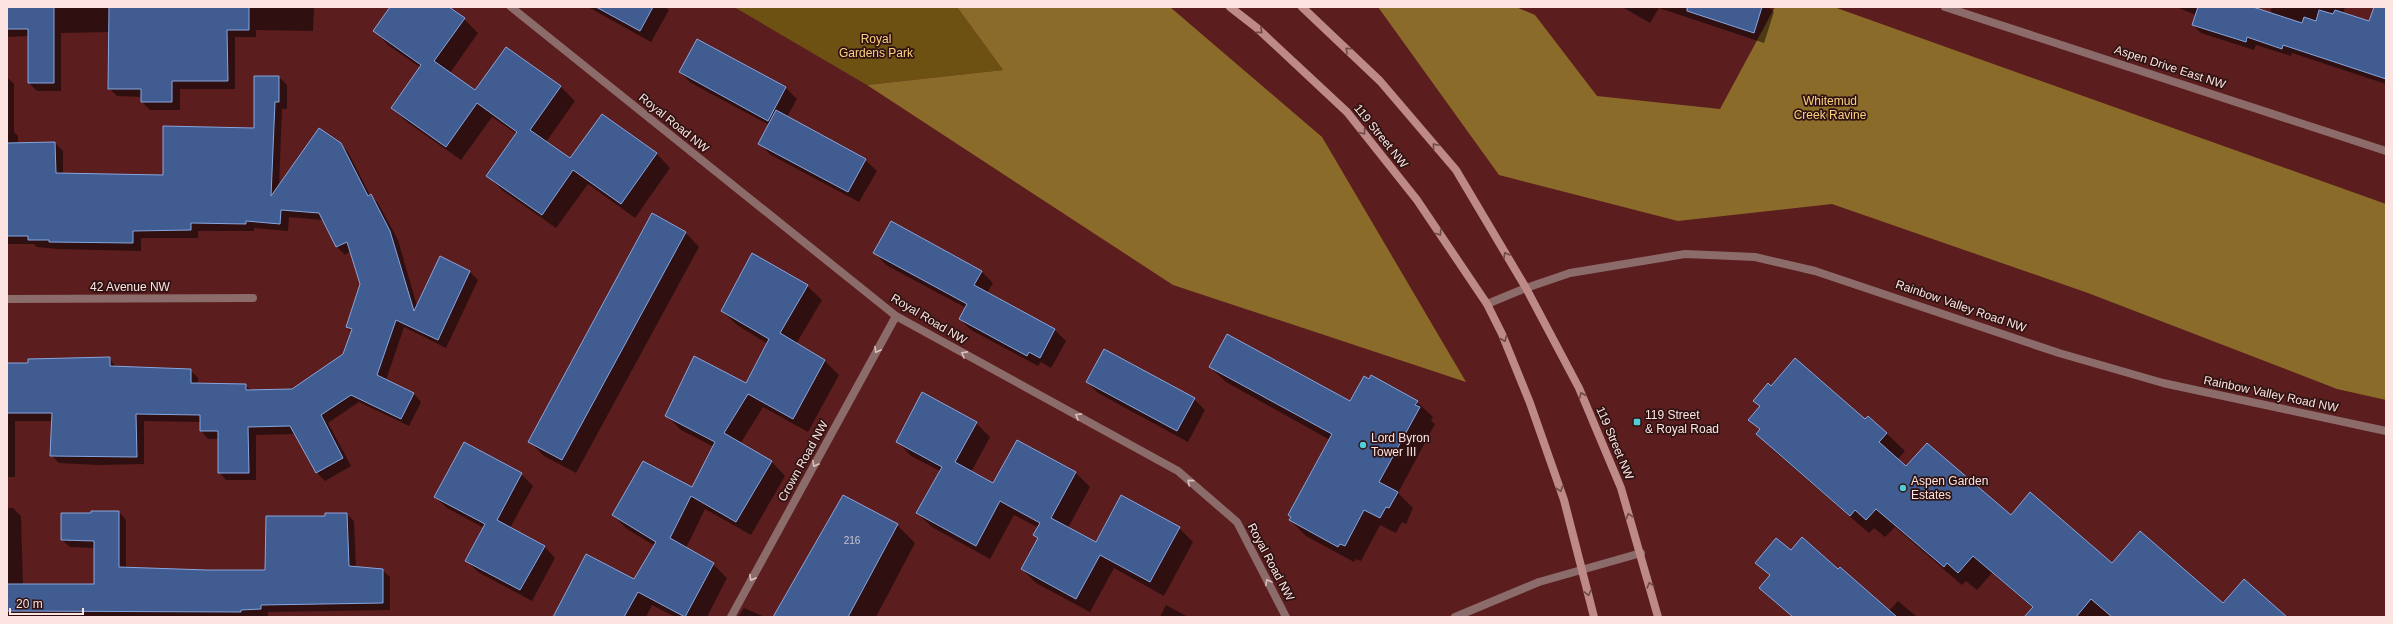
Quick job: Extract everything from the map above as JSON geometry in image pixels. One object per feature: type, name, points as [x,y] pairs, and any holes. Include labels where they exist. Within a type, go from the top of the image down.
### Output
[{"type":"main road","name":"119 Street NW","points":[[1230,7],[1257,28],[1347,112],[1417,200],[1487,304],[1502,334],[1530,403],[1564,500],[1583,569],[1594,617]]},
{"type":"main road","name":"119 Street NW","points":[[1302,7],[1380,80],[1456,170],[1526,288],[1579,388],[1621,488],[1641,553],[1658,617]]},
{"type":"street","name":"Royal Road NW","points":[[510,7],[896,316],[1178,471],[1237,522],[1286,617]]},
{"type":"street","name":"Aspen Drive East NW","points":[[1945,7],[2386,151]]},
{"type":"street","name":"Rainbow Valley Road NW","points":[[1526,288],[1570,273],[1627,262],[1684,254],[1754,257],[1815,271],[2059,353],[2163,383],[2386,431]]},
{"type":"street","points":[[1487,304],[1526,288]]},
{"type":"street","name":"42 Avenue NW","points":[[7,299],[253,298]]},
{"type":"street","name":"Crown Road NW","points":[[731,617],[896,316]]},
{"type":"street","points":[[1455,617],[1539,582],[1641,553]]},
{"type":"green space","name":"Royal Gardens Park","points":[[734,7],[957,7],[1003,70],[867,85]]},
{"type":"green space","points":[[957,7],[1170,7],[1322,137],[1466,382],[1173,285],[867,85],[1003,70]]},
{"type":"green space","name":"Whitemud Creek Ravine","points":[[1378,7],[1516,7],[1535,15],[1597,96],[1720,109],[1775,7],[1834,7],[2386,204],[2386,400],[2337,389],[2088,293],[1832,204],[1678,221],[1499,175]]},
{"type":"building","points":[[7,7],[54,7],[54,83],[28,83],[28,29],[7,29]]},
{"type":"building","points":[[109,7],[249,7],[249,30],[227,30],[228,81],[172,81],[172,102],[141,102],[141,89],[108,89]]},
{"type":"building","points":[[390,7],[449,7],[465,18],[434,61],[475,90],[506,47],[561,86],[530,130],[570,158],[602,114],[657,153],[621,204],[573,170],[542,215],[486,176],[517,132],[477,103],[446,147],[391,108],[421,65],[373,31]]},
{"type":"building","points":[[596,7],[653,7],[640,31]]},
{"type":"building","points":[[1687,7],[1762,7],[1754,33],[1687,11]]},
{"type":"building","points":[[2198,7],[2253,7],[2302,23],[2304,17],[2316,21],[2319,10],[2333,14],[2335,10],[2369,21],[2374,7],[2386,7],[2386,79],[2283,45],[2282,49],[2247,37],[2246,42],[2192,25]]},
{"type":"building","points":[[697,39],[786,87],[768,121],[679,72]]},
{"type":"building","points":[[254,76],[279,76],[279,102],[275,102],[271,196],[319,128],[341,143],[368,196],[371,194],[390,231],[414,311],[440,256],[470,271],[438,340],[396,320],[377,375],[414,393],[401,419],[351,395],[321,415],[343,458],[316,473],[290,426],[248,427],[249,473],[218,473],[218,431],[200,431],[200,415],[136,414],[137,457],[50,456],[52,413],[7,413],[7,363],[28,363],[28,359],[110,357],[110,366],[191,369],[191,383],[246,384],[246,390],[292,389],[343,354],[352,329],[346,327],[360,284],[347,242],[336,247],[319,213],[281,210],[280,224],[246,221],[246,224],[191,223],[191,230],[133,231],[133,243],[49,242],[49,240],[28,240],[28,236],[7,236],[7,143],[55,142],[56,173],[163,175],[163,126],[254,128]]},
{"type":"building","points":[[776,110],[866,159],[848,192],[758,144]]},
{"type":"building","points":[[652,213],[686,232],[562,460],[528,442]]},
{"type":"building","points":[[891,221],[982,271],[974,285],[1055,329],[1040,358],[1029,352],[1027,356],[959,319],[967,304],[873,253]]},
{"type":"building","points":[[752,253],[808,285],[780,333],[825,360],[793,419],[748,394],[724,433],[772,461],[736,522],[691,496],[670,538],[714,563],[685,617],[638,592],[624,617],[553,617],[586,554],[634,579],[656,542],[612,515],[643,461],[692,487],[715,442],[665,416],[694,356],[746,383],[769,339],[721,311]]},
{"type":"building","name":"Lord Byron Tower III","points":[[1227,334],[1350,401],[1364,376],[1369,379],[1371,375],[1418,401],[1415,405],[1420,407],[1379,482],[1398,492],[1389,508],[1386,507],[1380,518],[1364,510],[1345,546],[1340,544],[1338,547],[1289,520],[1291,517],[1288,515],[1332,434],[1209,367]]},
{"type":"building","points":[[1104,349],[1195,398],[1177,431],[1086,382]]},
{"type":"building","name":"Aspen Garden Estates","points":[[1795,358],[1865,419],[1868,416],[1887,433],[1879,442],[1906,466],[1927,443],[2011,515],[2030,492],[2112,563],[2140,531],[2223,603],[2244,579],[2287,617],[2112,617],[2091,599],[2076,617],[2024,617],[2033,607],[1973,556],[1958,573],[1947,563],[1944,567],[1876,509],[1866,520],[1855,510],[1850,516],[1756,434],[1760,429],[1748,420],[1760,406],[1753,401],[1768,383],[1771,386]]},
{"type":"building","points":[[922,392],[977,422],[955,462],[993,483],[1017,440],[1076,472],[1051,518],[1096,542],[1121,495],[1180,527],[1150,582],[1100,555],[1076,599],[1021,569],[1038,538],[1033,535],[1040,523],[1000,501],[976,546],[916,513],[942,467],[896,442]]},
{"type":"building","points":[[464,442],[522,473],[497,520],[545,546],[520,590],[465,561],[485,524],[434,497]]},
{"type":"building","points":[[843,495],[898,524],[848,617],[773,617]]},
{"type":"building","points":[[91,511],[119,511],[119,567],[207,570],[265,570],[266,516],[325,516],[325,513],[347,513],[349,566],[383,569],[383,603],[261,605],[261,609],[241,610],[241,612],[7,611],[7,584],[94,584],[94,541],[61,540],[61,513],[91,513]]},
{"type":"building","points":[[1802,537],[1838,569],[1840,567],[1897,617],[1793,617],[1759,588],[1770,575],[1755,563],[1776,538],[1791,550]]},
{"type":"place","name":"119 Street & Royal Road","points":[[1637,422]]},
{"type":"place","name":"Lord Byron Tower III","points":[[1363,445]]},
{"type":"place","name":"Aspen Garden Estates","points":[[1903,488]]}]
